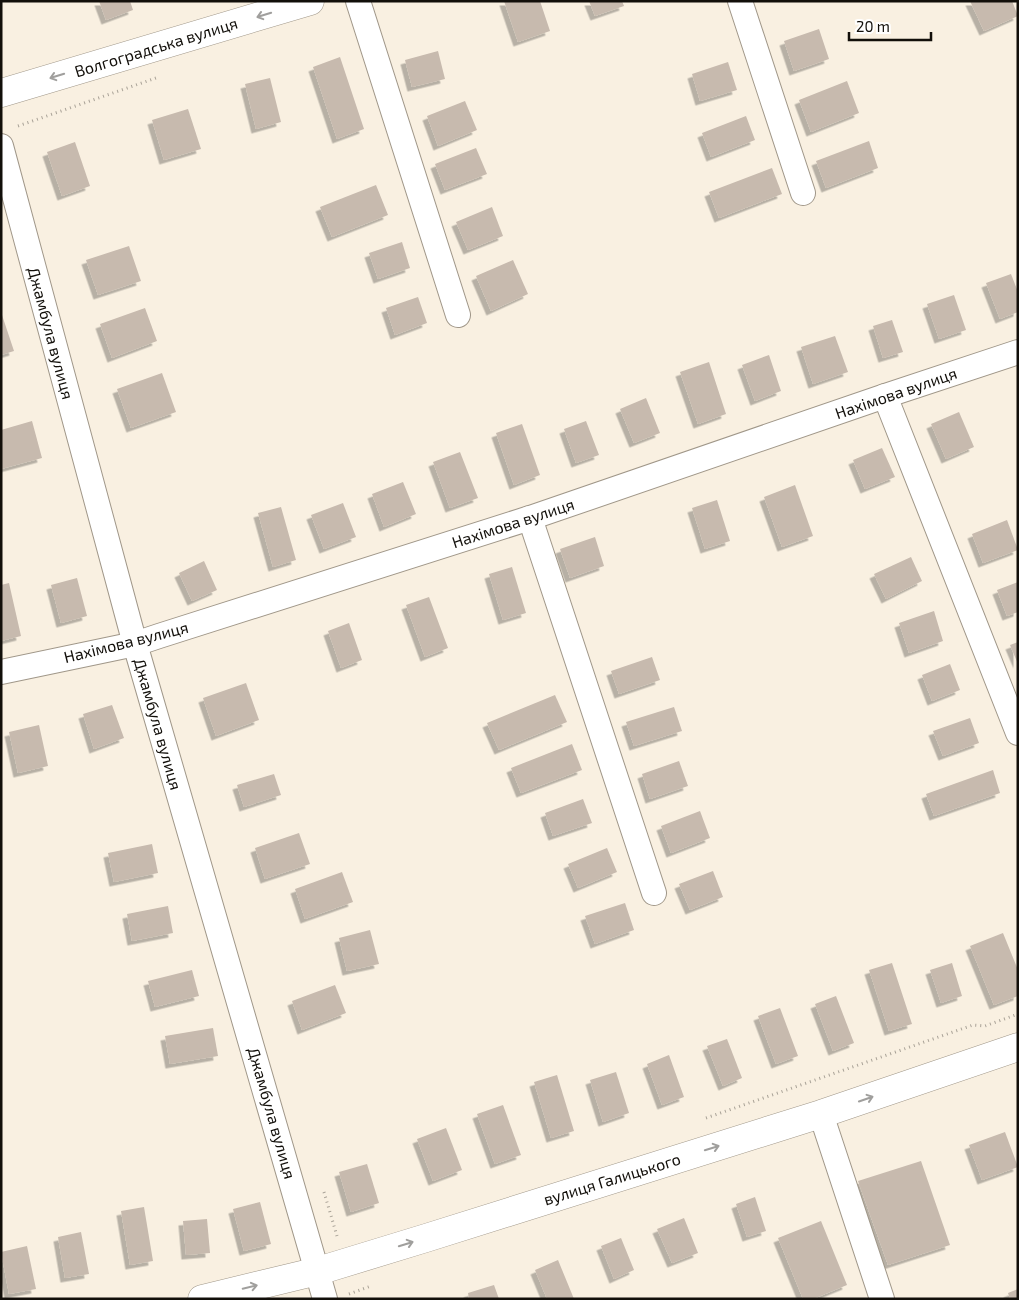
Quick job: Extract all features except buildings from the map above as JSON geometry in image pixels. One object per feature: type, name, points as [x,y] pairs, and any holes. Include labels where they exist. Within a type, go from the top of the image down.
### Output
[{"type":"street","name":"Волгоградська вулиця","points":[[1,93],[310,1]]},
{"type":"street","points":[[358,1],[458,315]]},
{"type":"street","points":[[740,1],[803,193]]},
{"type":"street","name":"Джамбула вулиця","points":[[1,146],[135,644],[325,1299]]},
{"type":"street","name":"Нахімова вулиця","points":[[1,672],[135,644],[530,518],[1018,352]]},
{"type":"street","points":[[885,396],[1018,733]]},
{"type":"street","points":[[530,518],[654,893]]},
{"type":"street","name":"вулиця Галицького","points":[[202,1299],[318,1271],[821,1114],[1018,1047]]},
{"type":"street","points":[[821,1114],[882,1299]]},
{"type":"path","points":[[703,1119],[973,1026],[984,1026],[1018,1014]]}]
